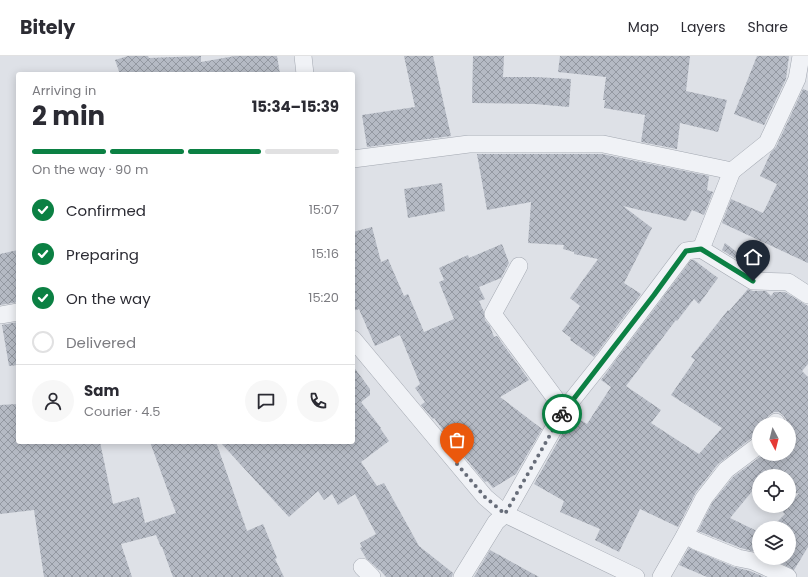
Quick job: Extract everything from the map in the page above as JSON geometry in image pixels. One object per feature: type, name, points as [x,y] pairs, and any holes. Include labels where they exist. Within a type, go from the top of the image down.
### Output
[{"type":"street","points":[[303,56],[304,72]]},
{"type":"street","points":[[701,249],[732,171],[767,143],[797,79],[801,56]]},
{"type":"street","points":[[355,159],[469,144],[603,144],[732,171]]},
{"type":"street","points":[[462,577],[496,522],[505,514],[564,410],[604,360],[686,251],[701,249],[753,281],[788,282],[808,295]]},
{"type":"street","points":[[519,266],[493,314],[564,410]]},
{"type":"street","points":[[0,315],[16,312]]},
{"type":"street","points":[[355,342],[485,497],[505,514],[636,577]]},
{"type":"street","points":[[661,577],[704,498],[726,470],[752,450]]},
{"type":"street","points":[[685,535],[738,558],[753,561],[788,577]]},
{"type":"building","points":[[128,56],[148,56],[149,58],[201,56],[201,62],[235,56],[277,56],[280,72],[119,72],[115,60]]},
{"type":"building","points":[[404,56],[433,56],[451,136],[367,147],[362,115],[415,107]]},
{"type":"building","points":[[473,56],[504,56],[503,77],[571,79],[569,107],[535,104],[472,103]]},
{"type":"building","points":[[560,56],[690,56],[686,91],[727,100],[718,132],[680,123],[677,149],[641,142],[645,115],[604,108],[605,100],[603,100],[606,77],[558,72]]},
{"type":"building","points":[[757,56],[789,56],[786,79],[764,125],[734,114]]},
{"type":"building","points":[[803,89],[808,91],[808,263],[722,223],[731,199],[763,213],[777,184],[760,176],[771,152],[776,147]]},
{"type":"building","points":[[477,154],[602,154],[709,176],[707,190],[713,192],[704,215],[692,210],[686,221],[623,206],[652,228],[624,283],[641,294],[594,357],[570,340],[571,338],[562,331],[580,306],[570,298],[598,259],[574,254],[574,252],[563,249],[564,245],[528,243],[531,202],[487,210]]},
{"type":"building","points":[[442,183],[445,211],[408,218],[404,189]]},
{"type":"building","points":[[372,227],[381,262],[388,259],[404,296],[408,294],[424,332],[454,319],[439,282],[444,280],[439,268],[468,255],[469,258],[502,244],[509,263],[501,278],[479,287],[485,299],[479,301],[484,312],[485,320],[490,326],[494,337],[497,336],[529,380],[500,397],[542,429],[516,474],[493,488],[487,481],[485,482],[454,442],[453,443],[434,418],[433,419],[421,405],[425,402],[415,388],[420,384],[400,335],[375,346],[359,309],[355,310],[355,231]]},
{"type":"building","points":[[725,243],[762,271],[756,271],[722,250]]},
{"type":"building","points":[[16,250],[16,302],[0,305],[0,254]]},
{"type":"building","points":[[691,260],[694,260],[718,278],[699,304],[694,299],[677,321],[676,320],[626,386],[661,410],[651,423],[699,454],[722,428],[671,395],[695,360],[691,357],[728,310],[729,311],[748,289],[753,291],[766,291],[771,296],[774,292],[785,292],[808,306],[808,364],[802,371],[808,377],[808,547],[794,570],[784,565],[796,565],[796,521],[778,521],[785,514],[784,513],[796,513],[796,497],[799,493],[796,493],[796,469],[752,469],[752,491],[730,518],[752,529],[752,551],[698,531],[712,503],[733,477],[755,461],[796,461],[796,417],[784,417],[779,412],[774,412],[767,417],[752,417],[752,438],[718,464],[696,492],[678,527],[640,509],[619,552],[595,540],[600,529],[560,512],[564,501],[534,484],[573,415],[587,424],[611,387],[601,380]]},
{"type":"building","points":[[16,322],[16,365],[9,366],[2,325]]},
{"type":"building","points":[[355,369],[370,389],[370,395],[361,402],[389,441],[361,462],[377,486],[384,483],[419,546],[453,573],[452,577],[386,577],[366,558],[360,548],[362,547],[360,543],[376,534],[355,494],[338,505],[332,494],[324,500],[318,491],[289,517],[222,444],[355,444]]},
{"type":"building","points":[[16,404],[16,444],[100,444],[113,504],[139,497],[145,523],[176,513],[151,444],[217,444],[247,531],[263,524],[277,558],[275,559],[284,577],[173,577],[156,535],[121,544],[132,577],[44,577],[34,510],[0,514],[0,405]]},
{"type":"building","points":[[689,548],[734,567],[750,571],[764,577],[707,577],[679,565]]},
{"type":"building","points":[[490,550],[539,577],[474,577]]},
{"type":"way so far","points":[[457,464],[485,497],[505,514],[562,414]]},
{"type":"route","points":[[562,414],[686,251],[701,249],[753,281]]}]
